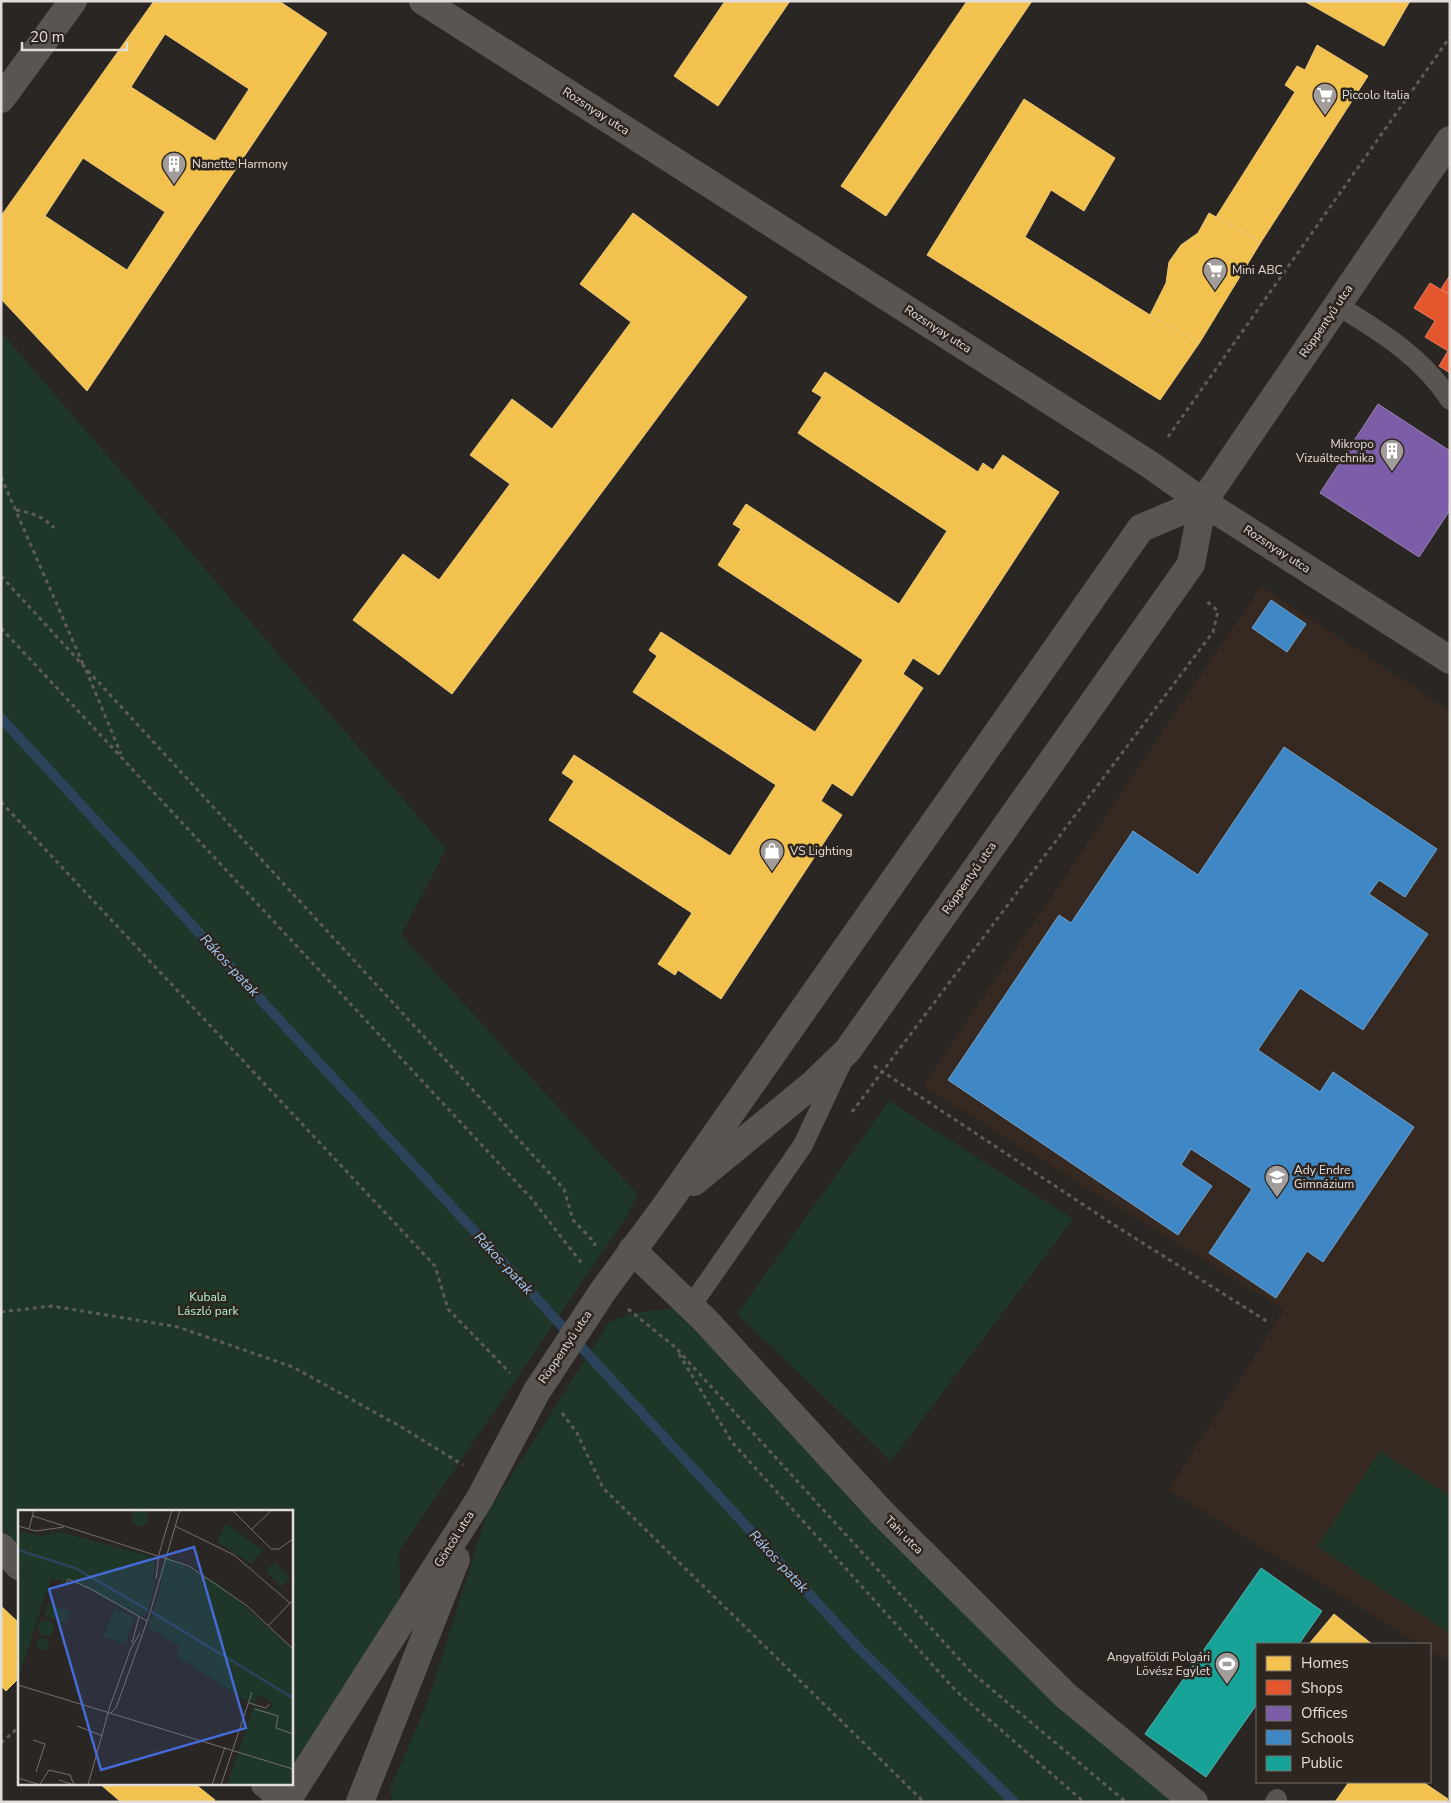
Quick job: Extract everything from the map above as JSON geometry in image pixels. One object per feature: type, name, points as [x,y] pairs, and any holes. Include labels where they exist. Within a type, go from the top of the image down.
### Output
[{"type":"street","points":[[1,99],[73,1]]},
{"type":"street","name":"Rozsnyay utca","points":[[424,1],[1149,464],[1203,502],[1450,660]]},
{"type":"street","name":"Röppentyű utca","points":[[667,1204],[813,1084],[848,1050],[1191,564],[1203,502],[1450,140]]},
{"type":"street","name":"Röppentyű utca","points":[[484,1490],[596,1281],[632,1250],[667,1204],[1141,528],[1203,502]]},
{"type":"street","name":"Tahi utca","points":[[632,1250],[698,1313],[883,1514],[1058,1688],[1194,1802]]},
{"type":"street","name":"Göncöl utca","points":[[287,1802],[484,1490]]},
{"type":"street","name":"Göncöl utca","points":[[360,1802],[484,1490]]},
{"type":"street","points":[[1,1547],[18,1565]]},
{"type":"street","points":[[267,1786],[287,1802]]},
{"type":"lane","points":[[1337,305],[1392,340],[1438,381],[1450,400]]},
{"type":"lane","points":[[698,1313],[803,1145],[848,1050]]},
{"type":"path","points":[[1149,464],[1450,37]]},
{"type":"path","points":[[1,477],[85,668],[122,758]]},
{"type":"path","points":[[16,510],[37,514],[54,528]]},
{"type":"path","points":[[1,576],[564,1189],[573,1220],[595,1243],[596,1281]]},
{"type":"path","points":[[60,610],[65,608]]},
{"type":"path","points":[[847,1119],[881,1071],[1213,632],[1218,611]]},
{"type":"path","points":[[1,628],[531,1198],[596,1281],[675,1348],[971,1672],[1126,1802]]},
{"type":"path","points":[[1,802],[435,1266],[448,1309],[516,1379],[537,1391],[561,1411],[576,1433],[603,1488],[924,1802]]},
{"type":"path","points":[[848,1050],[1111,1223],[1268,1322]]},
{"type":"path","points":[[1,1312],[52,1306],[178,1327],[292,1368],[403,1428],[484,1490]]},
{"type":"path","points":[[675,1348],[698,1313]]},
{"type":"path","points":[[675,1348],[732,1442],[956,1691],[1084,1802]]},
{"type":"path","points":[[1,1743],[18,1728]]},
{"type":"shaded area","name":"Ady Endre Gimnázium","points":[[1261,586],[1450,711],[1450,1662],[1431,1651],[1431,1643],[1418,1643],[1168,1490],[1284,1310],[923,1086]]},
{"type":"green space","name":"Kubala László park","points":[[1,332],[446,849],[401,935],[638,1195],[625,1219],[399,1551],[401,1623],[292,1783],[292,1510],[18,1510],[18,1565],[1,1547]]},
{"type":"green space","points":[[889,1101],[1073,1219],[891,1461],[737,1314]]},
{"type":"green space","points":[[691,1306],[883,1514],[1194,1802],[392,1802],[390,1789],[428,1701],[487,1514],[609,1322],[634,1313]]},
{"type":"green space","points":[[1380,1451],[1450,1496],[1450,1633],[1317,1547]]},
{"type":"building: Homes","name":"Nanette Harmony","points":[[154,1],[279,1],[327,33],[87,391],[1,299],[1,216]],"holes":[[[165,34],[249,89],[215,141],[131,87]],[[83,158],[165,212],[127,270],[45,216]]]},
{"type":"building: Homes","points":[[725,1],[790,1],[718,106],[674,76]]},
{"type":"building: Homes","points":[[967,1],[1032,1],[886,216],[841,186]]},
{"type":"building: Homes","points":[[1304,1],[1410,1],[1384,46]]},
{"type":"building: Homes","points":[[1317,45],[1368,76],[1261,242],[1216,217],[1295,92],[1285,85],[1297,66],[1305,70]]},
{"type":"building: Homes","points":[[1024,99],[1115,158],[1084,211],[1051,190],[1025,237],[1150,315],[1200,342],[1160,400],[927,255]]},
{"type":"building: Homes","points":[[633,213],[747,297],[452,694],[353,620],[403,554],[439,580],[510,484],[470,455],[512,399],[552,429],[631,322],[580,284]]},
{"type":"building: Homes","points":[[1209,213],[1261,242],[1200,342],[1150,315],[1166,283],[1169,262],[1181,245],[1198,233]]},
{"type":"building: Homes","points":[[825,372],[978,472],[983,463],[993,470],[1003,455],[1059,492],[939,675],[913,658],[903,674],[923,688],[852,796],[832,783],[821,801],[842,815],[721,999],[678,970],[675,975],[658,964],[692,913],[549,820],[574,781],[562,773],[574,755],[730,856],[776,785],[633,692],[657,656],[649,650],[661,632],[815,732],[863,660],[718,565],[741,529],[733,524],[746,504],[899,604],[947,531],[798,433],[822,397],[812,391]]},
{"type":"building: Homes","points":[[1,1606],[18,1622],[18,1679],[6,1691],[1,1686]]},
{"type":"building: Homes","points":[[1334,1614],[1371,1643],[1310,1643]]},
{"type":"building: Homes","points":[[1348,1783],[1424,1783],[1448,1799],[1446,1802],[1335,1802]]},
{"type":"building: Homes","points":[[102,1786],[198,1786],[215,1800],[213,1802],[121,1802]]},
{"type":"building: Shops","points":[[1450,275],[1450,295],[1441,289]]},
{"type":"building: Shops","points":[[1430,283],[1450,295],[1450,373],[1439,366],[1448,351],[1425,337],[1435,321],[1414,308]]},
{"type":"building: Offices","name":"Mikropo Vizuáltechnika","points":[[1378,404],[1450,451],[1450,510],[1419,557],[1320,493]]},
{"type":"building: Schools","points":[[1271,600],[1306,624],[1287,652],[1252,628]]},
{"type":"building: Schools","points":[[1284,747],[1437,849],[1405,897],[1379,880],[1369,894],[1428,934],[1363,1030],[1300,988],[1258,1050],[1320,1092],[1333,1072],[1414,1127],[1323,1262],[1307,1251],[1276,1298],[1209,1253],[1252,1189],[1191,1149],[1181,1165],[1212,1186],[1178,1235],[948,1080],[1059,915],[1071,923],[1133,831],[1198,875]]},
{"type":"building: Public","points":[[1261,1568],[1322,1611],[1300,1643],[1256,1643],[1256,1705],[1206,1777],[1145,1734]]},
{"type":"waterway","name":"Rákos-patak","points":[[1,718],[856,1645],[1014,1802]]},
{"type":"place","name":"Piccolo Italia","points":[[1325,116]]},
{"type":"place","name":"Nanette Harmony","points":[[174,185]]},
{"type":"place","name":"Mini ABC","points":[[1215,291]]},
{"type":"place","name":"Mikropo Vizuáltechnika","points":[[1392,472]]},
{"type":"place","name":"VS Lighting","points":[[772,872]]},
{"type":"place","name":"Ady Endre Gimnázium","points":[[1277,1198]]},
{"type":"place","name":"Angyalföldi Polgári Lövész Egylet","points":[[1227,1685]]}]
